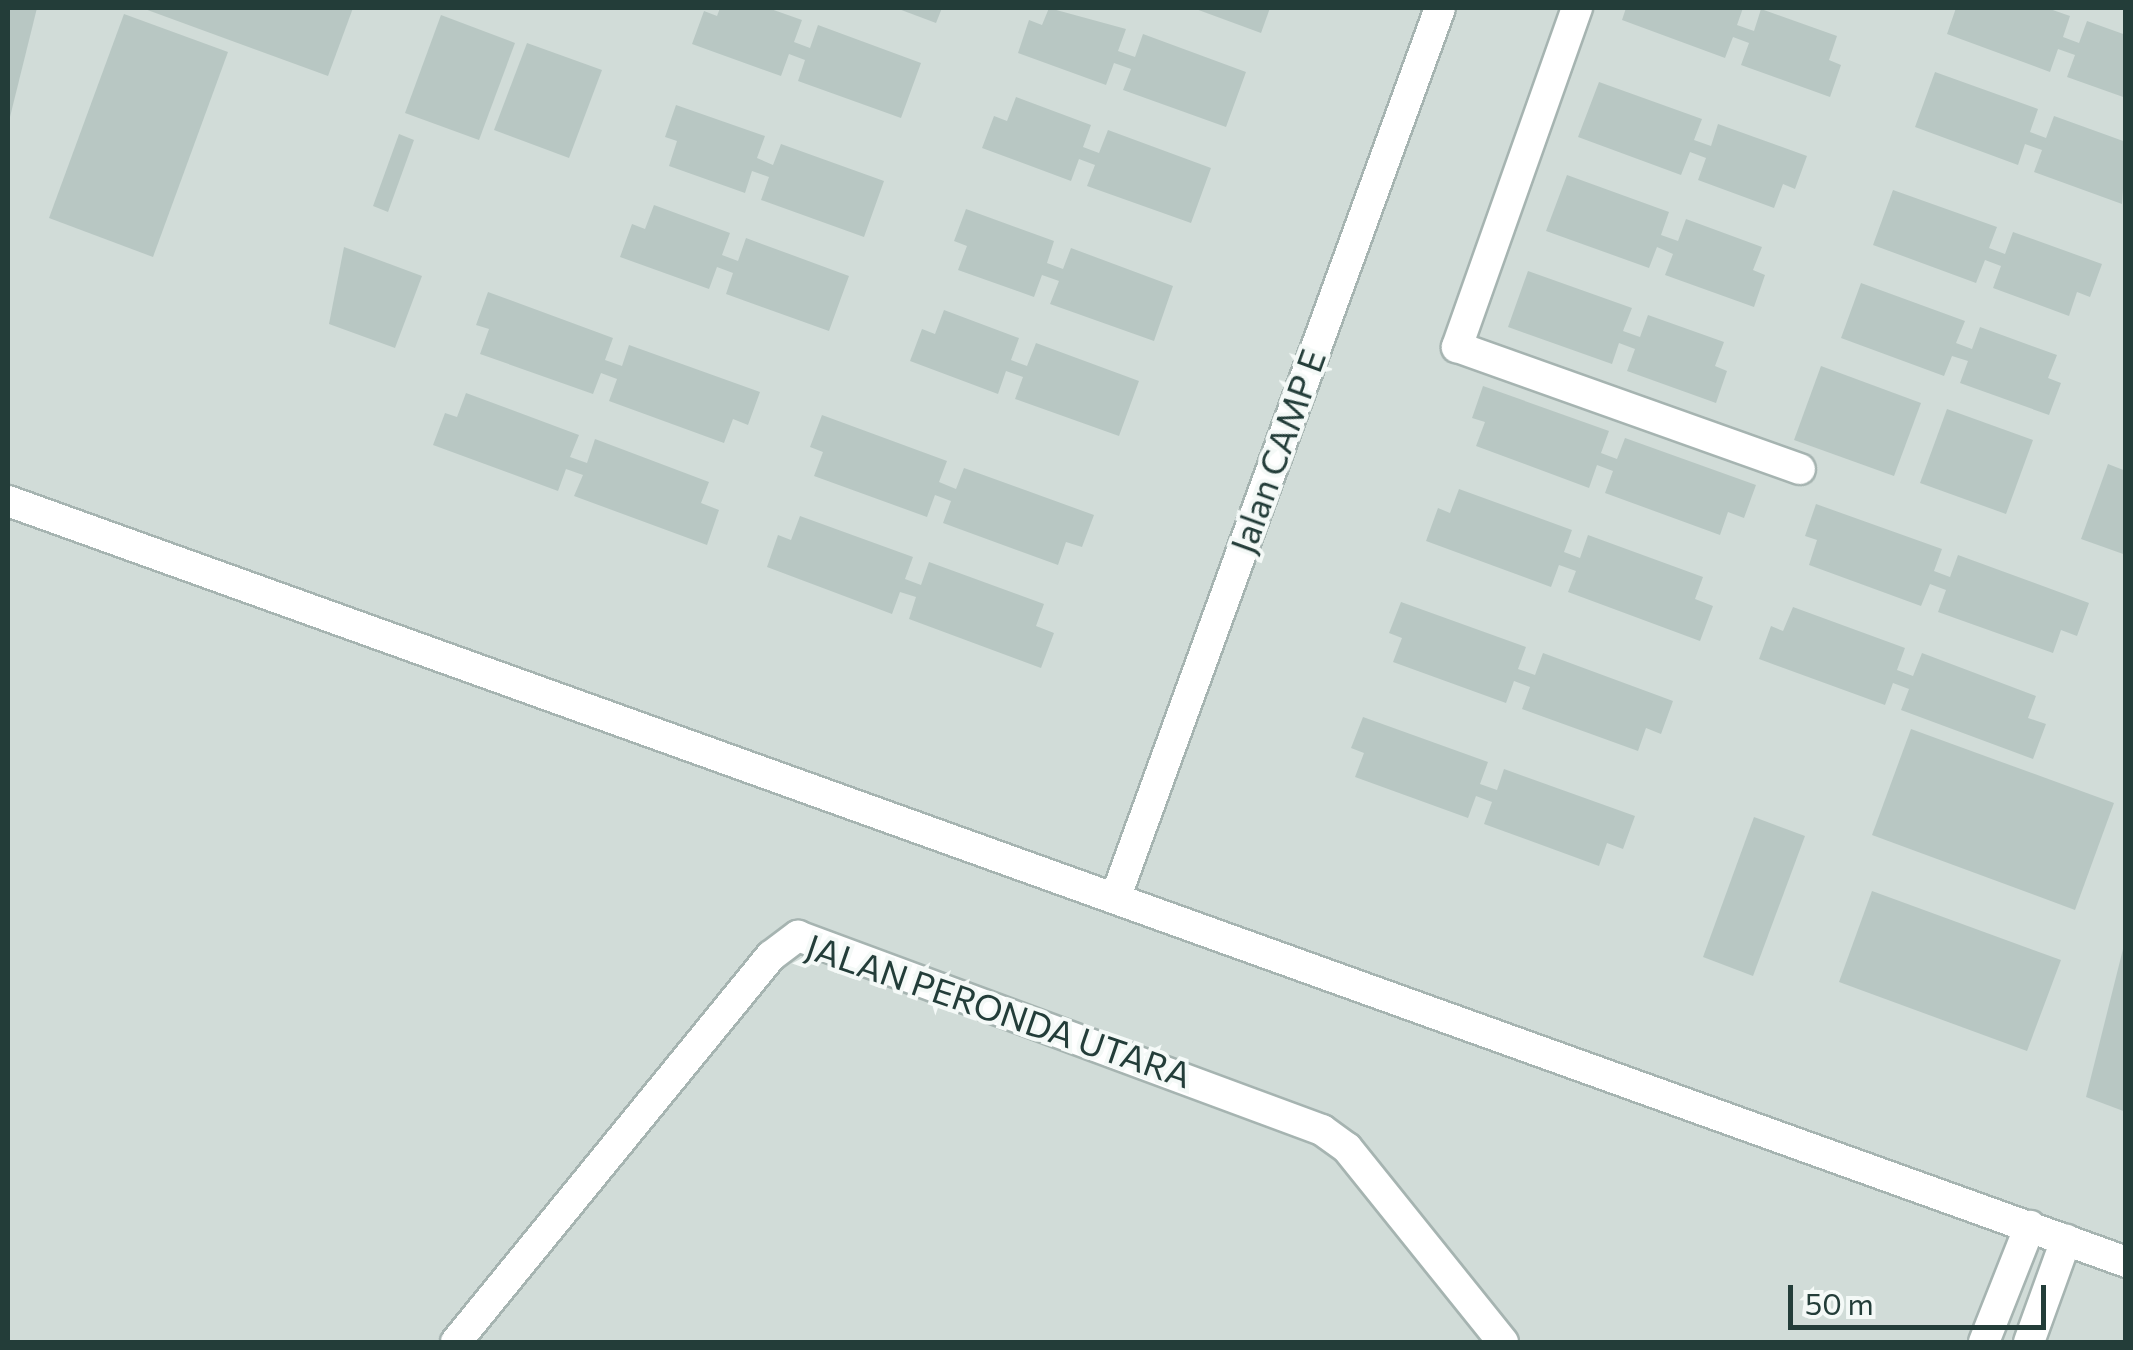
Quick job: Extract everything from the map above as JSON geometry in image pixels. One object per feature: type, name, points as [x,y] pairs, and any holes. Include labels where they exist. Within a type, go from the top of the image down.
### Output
[{"type":"street","name":"Jalan CAMP E","points":[[1116,896],[1440,8]]},
{"type":"street","points":[[1577,8],[1456,347],[1800,468]]},
{"type":"street","points":[[8,502],[1116,896],[2126,1262]]},
{"type":"street","name":"JALAN PERONDA UTARA","points":[[456,1342],[771,956],[798,936],[1322,1130],[1348,1148],[1502,1342]]},
{"type":"street","points":[[1984,1342],[2030,1226]]},
{"type":"street","points":[[2029,1342],[2066,1240]]},
{"type":"shaded area","points":[[8,8],[2125,8],[2125,1342],[8,1342]]},
{"type":"building","points":[[8,8],[37,8],[8,125]]},
{"type":"building","points":[[142,8],[353,8],[328,76]]},
{"type":"building","points":[[720,8],[768,8],[802,20],[794,42],[810,48],[818,25],[921,63],[901,118],[798,81],[805,60],[789,54],[781,76],[692,44],[704,11],[717,16]]},
{"type":"building","points":[[896,8],[942,8],[936,23]]},
{"type":"building","points":[[1049,8],[1126,29],[1118,51],[1135,57],[1143,34],[1246,72],[1226,127],[1123,90],[1131,69],[1114,63],[1106,85],[1018,53],[1029,20],[1042,25]]},
{"type":"building","points":[[1193,8],[1270,8],[1261,33]]},
{"type":"building","points":[[1626,8],[1743,8],[1737,25],[1754,31],[1761,9],[1837,36],[1829,60],[1841,65],[1830,97],[1741,65],[1749,43],[1733,37],[1725,58],[1622,20]]},
{"type":"building","points":[[1956,8],[2047,8],[2070,16],[2063,37],[2079,43],[2087,21],[2126,35],[2126,98],[2067,77],[2075,55],[2058,49],[2050,72],[1947,34]]},
{"type":"building","points":[[124,14],[228,52],[153,257],[49,218]]},
{"type":"building","points":[[441,15],[515,43],[479,140],[405,113]]},
{"type":"building","points":[[527,43],[602,70],[569,158],[494,130]]},
{"type":"building","points":[[1935,72],[2038,109],[2030,132],[2046,138],[2054,116],[2126,142],[2122,204],[2034,172],[2042,150],[2025,144],[2018,165],[1915,127]]},
{"type":"building","points":[[1599,82],[1702,119],[1694,140],[1711,146],[1718,124],[1807,156],[1795,189],[1783,184],[1774,208],[1698,180],[1706,158],[1690,152],[1681,175],[1578,137]]},
{"type":"building","points":[[1016,97],[1091,125],[1083,147],[1099,153],[1108,130],[1211,168],[1191,223],[1087,186],[1095,165],[1079,159],[1071,181],[982,148],[994,116],[1007,121]]},
{"type":"building","points":[[676,105],[765,136],[757,158],[773,165],[781,144],[884,181],[864,237],[761,200],[769,177],[752,171],[745,193],[669,166],[677,141],[665,137]]},
{"type":"building","points":[[399,134],[414,140],[388,212],[373,206]]},
{"type":"building","points":[[1567,175],[1669,212],[1661,235],[1678,241],[1686,219],[1762,247],[1753,270],[1765,275],[1754,307],[1665,275],[1673,254],[1657,247],[1649,268],[1546,231]]},
{"type":"building","points":[[1893,190],[1997,227],[1989,248],[2005,254],[2013,232],[2102,264],[2090,297],[2077,292],[2069,316],[1993,288],[2001,266],[1985,260],[1976,283],[1873,245]]},
{"type":"building","points":[[654,205],[730,233],[722,255],[738,261],[746,238],[849,276],[829,331],[726,294],[733,273],[717,267],[709,289],[620,257],[632,224],[645,229]]},
{"type":"building","points":[[966,209],[1054,241],[1047,263],[1063,269],[1071,248],[1173,286],[1154,341],[1050,304],[1059,281],[1042,275],[1034,297],[958,270],[967,246],[954,241]]},
{"type":"building","points":[[344,247],[422,276],[395,348],[329,324]]},
{"type":"building","points":[[1528,271],[1632,308],[1623,331],[1640,337],[1648,315],[1724,342],[1715,366],[1727,371],[1716,403],[1627,371],[1635,349],[1619,343],[1612,364],[1508,327]]},
{"type":"building","points":[[1861,283],[1965,321],[1956,343],[1972,349],[1980,327],[2057,355],[2048,378],[2061,383],[2049,415],[1960,383],[1968,361],[1952,356],[1944,376],[1841,338]]},
{"type":"building","points":[[488,292],[613,338],[605,360],[622,366],[629,345],[760,392],[748,425],[733,419],[724,443],[609,401],[617,379],[601,373],[593,394],[480,354],[489,329],[476,325]]},
{"type":"building","points":[[944,310],[1019,338],[1011,360],[1027,366],[1036,343],[1139,381],[1119,436],[1015,399],[1023,377],[1006,371],[998,394],[910,361],[922,329],[935,334]]},
{"type":"building","points":[[1821,366],[1921,403],[1894,476],[1794,440]]},
{"type":"building","points":[[1483,386],[1609,431],[1601,453],[1617,459],[1625,438],[1756,485],[1744,518],[1728,512],[1720,535],[1605,493],[1613,471],[1597,465],[1589,488],[1476,446],[1485,422],[1472,418]]},
{"type":"building","points":[[466,393],[579,435],[570,457],[587,463],[595,439],[709,482],[701,503],[719,510],[707,545],[574,496],[583,475],[566,469],[558,491],[433,445],[445,413],[457,417]]},
{"type":"building","points":[[1947,409],[2033,440],[2006,514],[1920,483]]},
{"type":"building","points":[[822,415],[947,461],[939,482],[956,489],[964,468],[1094,515],[1082,547],[1066,542],[1058,565],[943,523],[951,501],[935,495],[927,517],[814,476],[823,452],[810,447]]},
{"type":"building","points":[[2108,464],[2126,471],[2126,555],[2081,539]]},
{"type":"building","points":[[1459,489],[1572,530],[1564,552],[1580,558],[1588,535],[1703,577],[1695,599],[1713,606],[1700,641],[1568,592],[1576,571],[1559,565],[1551,587],[1426,541],[1438,508],[1450,513]]},
{"type":"building","points":[[1816,504],[1942,549],[1934,571],[1950,577],[1958,555],[2089,603],[2077,636],[2061,630],[2053,653],[1938,612],[1946,590],[1930,584],[1921,606],[1809,565],[1817,540],[1805,536]]},
{"type":"building","points":[[800,516],[913,557],[905,579],[921,585],[929,562],[1044,604],[1036,626],[1054,633],[1041,668],[909,619],[916,597],[900,592],[892,614],[767,567],[778,535],[791,540]]},
{"type":"building","points":[[1401,602],[1526,647],[1518,669],[1535,675],[1543,653],[1673,701],[1661,734],[1646,728],[1638,751],[1522,709],[1530,687],[1514,681],[1506,703],[1393,662],[1402,638],[1389,633]]},
{"type":"building","points":[[1793,607],[1905,648],[1897,670],[1913,676],[1922,653],[2036,696],[2028,718],[2046,724],[2033,759],[1901,710],[1909,689],[1893,683],[1885,705],[1759,659],[1771,626],[1783,631]]},
{"type":"building","points":[[1363,717],[1488,762],[1480,784],[1497,790],[1504,769],[1635,816],[1623,849],[1607,843],[1599,866],[1484,824],[1492,802],[1476,796],[1468,818],[1355,777],[1364,753],[1351,748]]},
{"type":"building","points":[[1911,729],[2114,803],[2075,910],[1872,835]]},
{"type":"building","points":[[1754,817],[1805,836],[1753,976],[1703,957]]},
{"type":"building","points":[[1872,891],[2061,960],[2027,1051],[1839,982]]},
{"type":"building","points":[[2126,941],[2126,1112],[2086,1097]]}]
